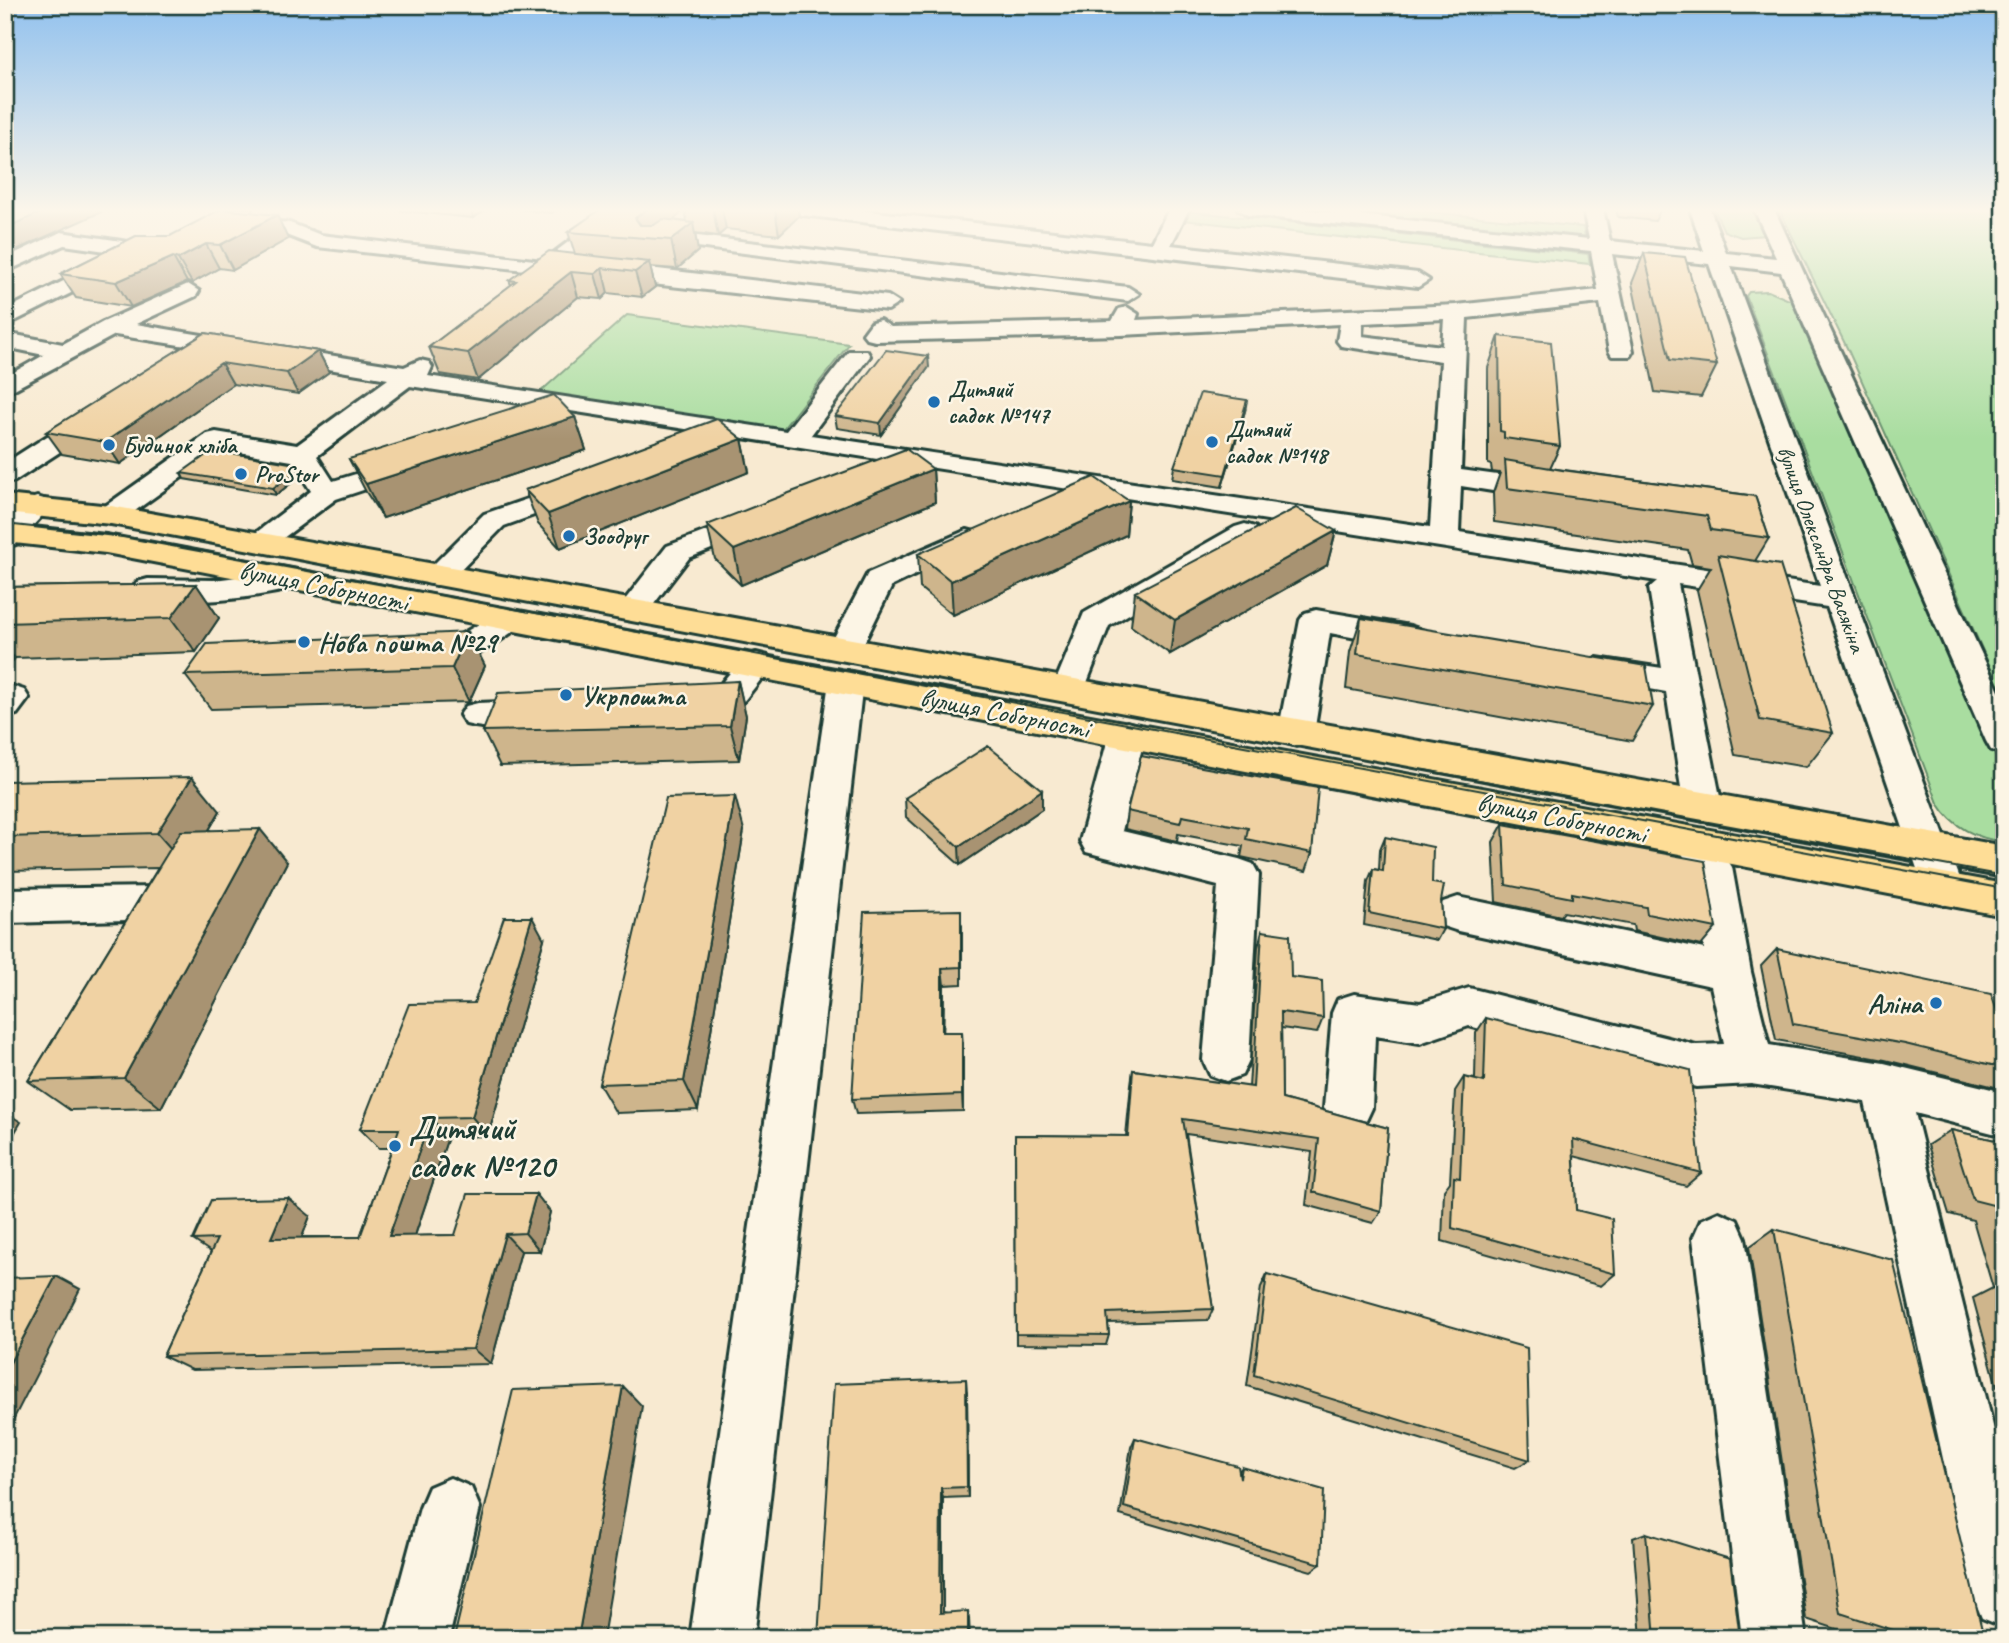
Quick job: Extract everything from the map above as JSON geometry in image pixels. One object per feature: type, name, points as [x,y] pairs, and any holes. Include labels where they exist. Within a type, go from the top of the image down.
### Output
[{"type":"main road","name":"вулиця Соборності","points":[[13,523],[111,515],[633,610],[1128,734],[1699,825],[1930,848],[2002,895]]},
{"type":"main road","name":"вулиця Соборності","points":[[13,523],[106,544],[756,664],[846,665],[1069,690],[1296,733],[1699,825],[1944,889],[2002,895]]},
{"type":"street","points":[[5,319],[72,286]]},
{"type":"street","points":[[734,286],[888,303]]},
{"type":"street","points":[[961,286],[1125,312]]},
{"type":"street","points":[[1601,286],[1601,298],[1621,351]]},
{"type":"street","name":"вулиця Олександра Васякіна","points":[[1727,286],[1944,889]]},
{"type":"street","points":[[1798,286],[2004,741]]},
{"type":"street","points":[[5,387],[111,327],[188,291]]},
{"type":"street","points":[[880,327],[875,334],[1125,312],[1456,313],[1601,298]]},
{"type":"street","points":[[1362,313],[1349,341],[1452,355]]},
{"type":"street","points":[[1444,538],[1456,313]]},
{"type":"street","points":[[111,327],[409,374],[421,382],[1841,599]]},
{"type":"street","points":[[5,340],[67,352]]},
{"type":"street","points":[[177,365],[212,343]]},
{"type":"street","points":[[111,515],[216,440],[302,454],[442,349]]},
{"type":"street","points":[[793,440],[858,356]]},
{"type":"street","points":[[5,475],[120,401]]},
{"type":"street","points":[[302,454],[326,493]]},
{"type":"street","points":[[260,541],[326,493],[432,458]]},
{"type":"street","points":[[1447,476],[1576,495]]},
{"type":"street","points":[[437,576],[494,520],[605,479]]},
{"type":"street","points":[[633,610],[678,552],[780,512]]},
{"type":"street","points":[[722,1638],[846,665],[879,580],[998,525]]},
{"type":"street","points":[[1069,690],[1095,620],[1245,533]]},
{"type":"street","points":[[117,589],[214,590],[292,579]]},
{"type":"street","points":[[1665,588],[1681,683],[1699,825],[1712,867],[1729,972],[1751,1063]]},
{"type":"street","points":[[393,659],[447,657],[509,620]]},
{"type":"street","points":[[1296,733],[1316,620],[1440,642]]},
{"type":"street","points":[[1564,663],[1681,683]]},
{"type":"street","points":[[656,707],[724,703],[756,664]]},
{"type":"street","points":[[478,715],[574,710]]},
{"type":"street","points":[[1128,734],[1100,841],[1239,875],[1226,1060]]},
{"type":"street","points":[[5,906],[160,903],[125,962]]},
{"type":"street","points":[[1458,914],[1729,972]]},
{"type":"street","points":[[1348,1108],[1353,1013],[1420,1023],[1469,1007],[1696,1066],[1751,1063],[1884,1084],[2004,1114]]},
{"type":"street","points":[[1884,1084],[1988,1466],[2004,1596]]},
{"type":"street","points":[[1719,1238],[1774,1638]]},
{"type":"street","points":[[417,1638],[450,1508]]},
{"type":"green space","points":[[1817,286],[2004,286],[2004,698]]},
{"type":"green space","points":[[1768,291],[1794,302],[2004,775],[2004,842],[1984,838],[1966,830],[1951,819],[1938,803],[1746,296],[1749,292]]},
{"type":"green space","points":[[627,315],[849,344],[782,430],[540,392]]},
{"type":"building","points":[[510,286],[554,286],[468,353],[429,347]]},
{"type":"building","points":[[1652,286],[1693,286],[1717,365],[1670,360]]},
{"type":"building","points":[[205,333],[318,351],[287,373],[221,363],[105,442],[46,432]]},
{"type":"building","points":[[1499,336],[1551,342],[1560,446],[1504,438],[1504,432],[1500,431]]},
{"type":"building","points":[[886,350],[928,356],[880,423],[835,416]]},
{"type":"building","points":[[1200,393],[1247,400],[1225,475],[1174,467]]},
{"type":"building","points":[[554,395],[575,417],[366,484],[349,459]]},
{"type":"building","points":[[717,419],[742,439],[548,514],[525,490]]},
{"type":"building","points":[[906,449],[933,469],[734,550],[707,525],[789,493]]},
{"type":"building","name":"ProStor","points":[[213,450],[290,463],[296,471],[273,488],[181,473]]},
{"type":"building","points":[[1505,460],[1755,496],[1769,538],[1711,530],[1707,516],[1507,488]]},
{"type":"building","points":[[1094,477],[1129,501],[951,581],[918,554]]},
{"type":"building","points":[[1296,508],[1336,531],[1175,620],[1135,592]]},
{"type":"building","points":[[1718,555],[1780,565],[1833,733],[1760,720]]},
{"type":"building","points":[[196,584],[171,618],[5,623],[5,587]]},
{"type":"building","points":[[1361,618],[1646,666],[1653,706],[1357,654]]},
{"type":"building","points":[[468,632],[452,668],[185,675],[207,644]]},
{"type":"building","points":[[738,681],[730,726],[483,731],[498,693]]},
{"type":"building","points":[[988,746],[1042,790],[959,847],[905,798]]},
{"type":"building","points":[[1141,756],[1318,788],[1312,853],[1246,839],[1248,828],[1182,816],[1180,823],[1127,811]]},
{"type":"building","points":[[192,777],[157,833],[5,837],[5,781]]},
{"type":"building","points":[[735,796],[684,1081],[599,1084],[666,798]]},
{"type":"building","points":[[1503,824],[1705,861],[1716,928],[1647,914],[1646,907],[1572,893],[1572,898],[1506,885]]},
{"type":"building","points":[[260,829],[124,1078],[28,1081],[181,831]]},
{"type":"building","points":[[1385,837],[1433,847],[1432,883],[1444,885],[1441,901],[1443,929],[1369,913],[1373,869],[1383,871]]},
{"type":"building","points":[[961,910],[961,967],[942,968],[942,1032],[962,1032],[962,1095],[852,1099],[864,912]]},
{"type":"building","points":[[504,917],[532,917],[472,1117],[431,1118],[389,1236],[455,1235],[468,1194],[536,1194],[525,1233],[505,1234],[473,1349],[163,1356],[217,1239],[193,1240],[211,1200],[288,1198],[271,1238],[360,1237],[399,1129],[360,1129],[409,1004],[474,1003]]},
{"type":"building","points":[[1262,931],[1290,935],[1291,977],[1322,981],[1323,1018],[1281,1012],[1282,1099],[1388,1128],[1381,1211],[1313,1192],[1319,1139],[1183,1119],[1213,1309],[1107,1313],[1109,1335],[1016,1334],[1015,1135],[1128,1136],[1133,1070],[1253,1087]]},
{"type":"building","points":[[1777,949],[1991,994],[2004,1030],[2004,1068],[1905,1044],[1793,1024]]},
{"type":"building","points":[[1486,1018],[1690,1070],[1701,1173],[1573,1139],[1576,1210],[1612,1219],[1615,1274],[1452,1228],[1454,1177],[1460,1178],[1464,1077],[1484,1082]]},
{"type":"building","points":[[1951,1130],[2004,1142],[2004,1227],[1997,1206],[1973,1200]]},
{"type":"building","points":[[1774,1229],[1893,1260],[1984,1638],[1918,1638],[1840,1613]]},
{"type":"building","points":[[1267,1274],[1527,1348],[1530,1460],[1254,1375]]},
{"type":"building","points":[[56,1276],[5,1372],[5,1278]]},
{"type":"building","points":[[1998,1285],[2004,1287],[2004,1304]]},
{"type":"building","points":[[966,1379],[967,1487],[941,1488],[940,1613],[968,1611],[968,1638],[818,1638],[834,1384]]},
{"type":"building","points":[[623,1386],[578,1638],[454,1638],[513,1390]]},
{"type":"building","points":[[1135,1438],[1238,1466],[1240,1478],[1242,1467],[1324,1490],[1321,1564],[1124,1507]]},
{"type":"building","points":[[1646,1533],[1730,1559],[1740,1638],[1655,1638]]},
{"type":"tram line","points":[[5,524],[143,539],[2004,889]]},
{"type":"tram line","points":[[1424,770],[2004,876]]},
{"type":"place","name":"Дитяий садок №147","points":[[934,402]]},
{"type":"place","name":"Дитяий садок №148","points":[[1212,442]]},
{"type":"place","name":"Будинок хліба","points":[[109,445]]},
{"type":"place","name":"ProStor","points":[[241,474]]},
{"type":"place","name":"Зоодруг","points":[[569,536]]},
{"type":"place","name":"Нова пошта №29","points":[[304,642]]},
{"type":"place","name":"Укрпошта","points":[[566,695]]},
{"type":"place","name":"Аліна","points":[[1936,1003]]},
{"type":"place","name":"Дитячий садок №120","points":[[395,1146]]}]
